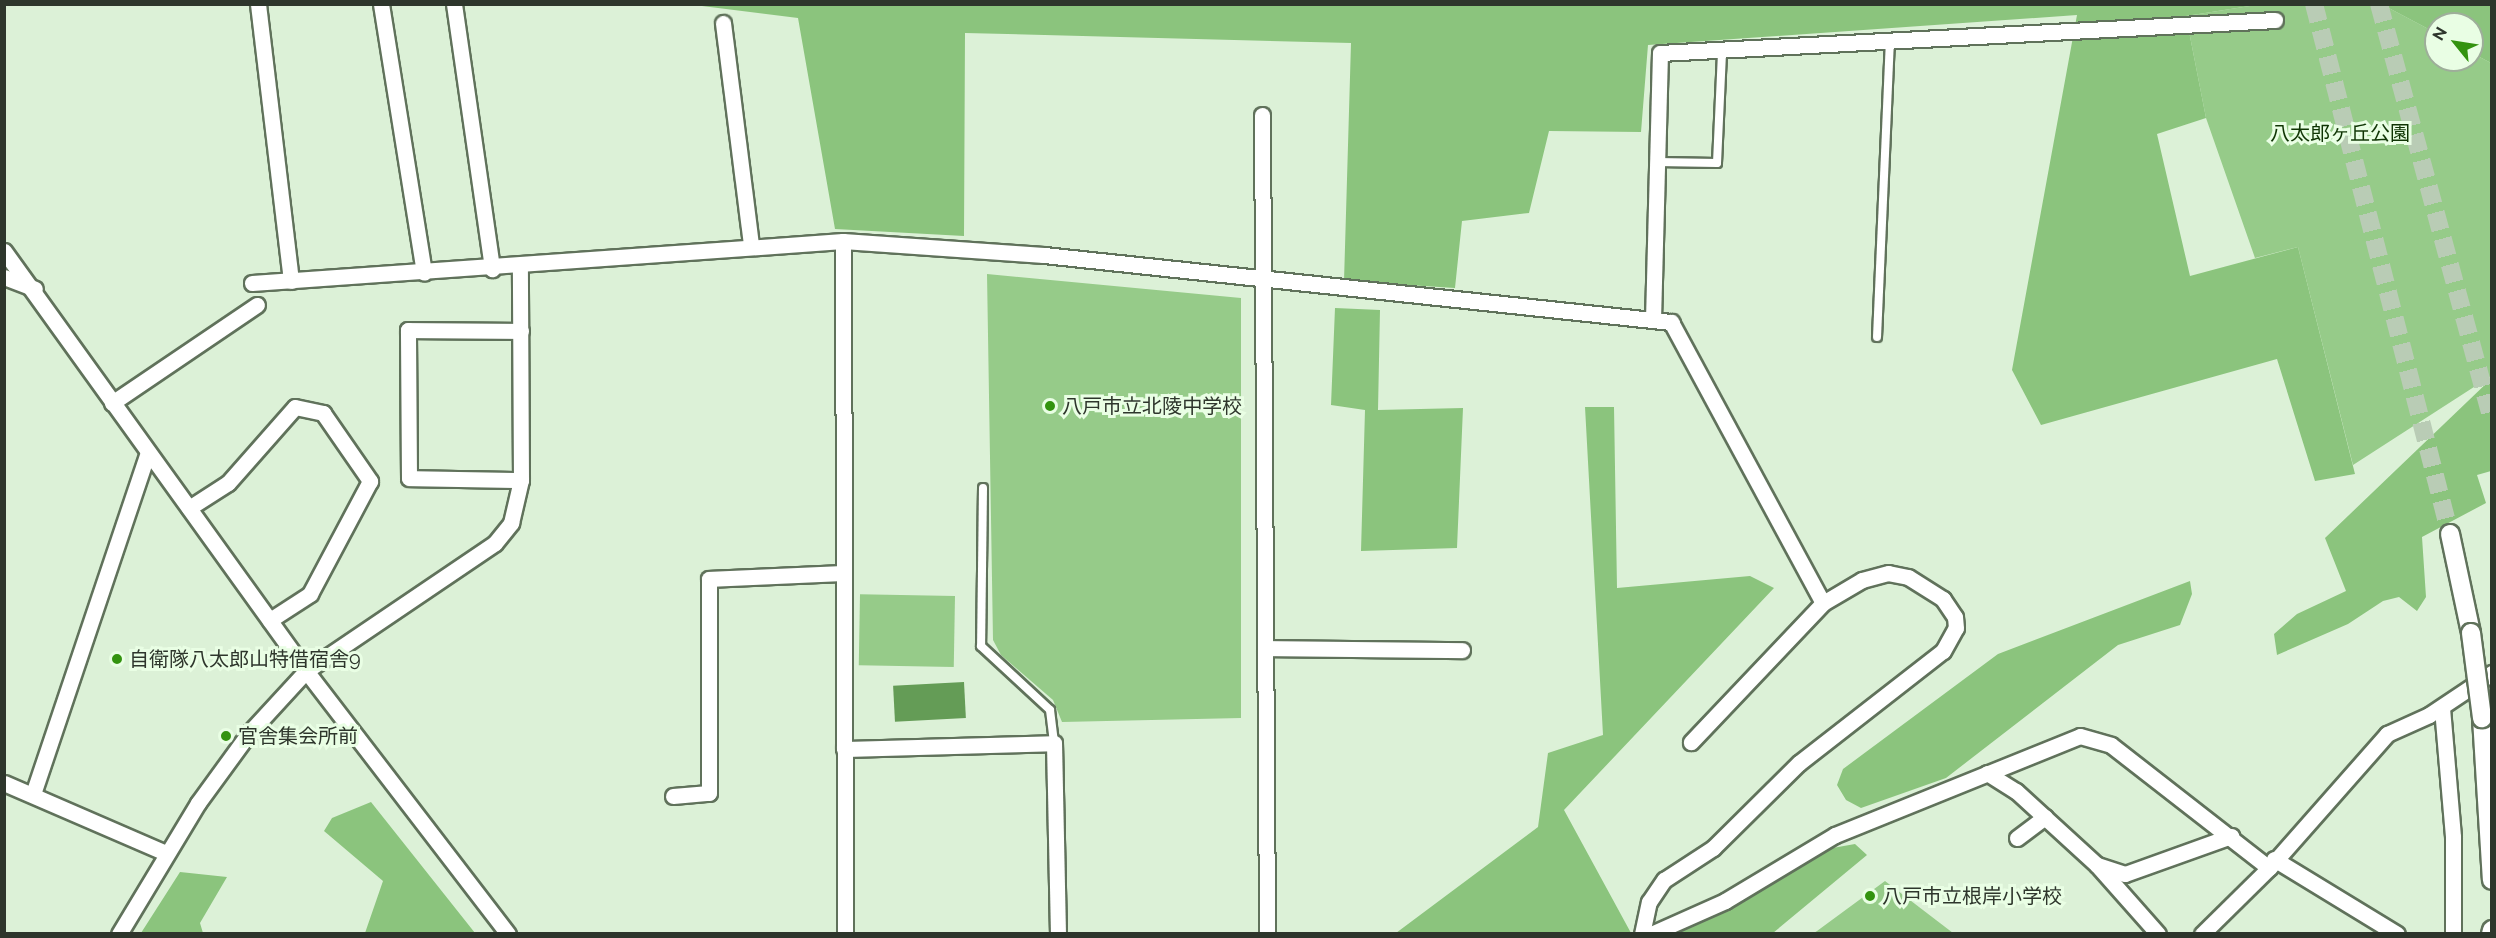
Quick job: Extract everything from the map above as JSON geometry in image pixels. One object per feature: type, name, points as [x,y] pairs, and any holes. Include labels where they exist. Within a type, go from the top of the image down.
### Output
[{"type":"street","points":[[258,4],[291,281]]},
{"type":"street","points":[[381,4],[424,273]]},
{"type":"street","points":[[454,4],[492,269]]},
{"type":"street","points":[[1653,320],[1655,162],[1660,53],[1722,53],[2275,20]]},
{"type":"street","points":[[723,23],[751,245]]},
{"type":"street","points":[[1262,115],[1260,279],[1267,933]]},
{"type":"street","points":[[252,283],[520,267],[751,245],[843,242],[1032,254],[1671,322],[1682,335],[1823,603]]},
{"type":"street","points":[[843,242],[841,573],[845,933]]},
{"type":"street","points":[[4,251],[35,289],[112,403],[306,671],[508,933]]},
{"type":"street","points":[[119,933],[166,853],[249,733],[306,671],[495,543],[510,523],[521,480],[520,267]]},
{"type":"street","points":[[4,277],[35,289]]},
{"type":"street","points":[[112,403],[257,305]]},
{"type":"street","points":[[521,331],[408,330],[409,478],[521,480]]},
{"type":"street","points":[[189,508],[228,483],[295,407],[323,413],[370,481],[310,594],[270,620]]},
{"type":"street","points":[[33,794],[148,453]]},
{"type":"street","points":[[2450,534],[2471,633],[2482,718],[2492,880]]},
{"type":"street","points":[[673,796],[709,793],[709,579],[841,573]]},
{"type":"street","points":[[1642,933],[1649,902],[1664,880],[1713,848],[1799,763],[1943,651],[1956,628],[1943,599],[1926,585],[1888,573],[1862,580],[1823,603],[1691,742]]},
{"type":"street","points":[[1265,648],[1462,650]]},
{"type":"street","points":[[2202,933],[2272,863],[2387,734],[2442,708],[2492,673]]},
{"type":"street","points":[[2442,708],[2453,837],[2453,933]]},
{"type":"street","points":[[1651,933],[1725,901],[1835,835],[2080,736],[2111,745],[2230,836],[2272,863],[2397,933]]},
{"type":"street","points":[[844,749],[1054,743],[1058,933]]},
{"type":"street","points":[[1987,773],[2045,818],[2097,865],[2158,933]]},
{"type":"street","points":[[4,783],[166,853]]},
{"type":"street","points":[[2017,838],[2045,818]]},
{"type":"street","points":[[2097,865],[2125,874],[2230,836]]},
{"type":"lane","points":[[1877,337],[1890,43]]},
{"type":"lane","points":[[1655,162],[1717,163],[1722,53]]},
{"type":"lane","points":[[983,488],[981,646],[1050,710],[1054,743]]},
{"type":"green space","name":"八太郎ヶ丘公園","points":[[2256,5],[2383,5],[2424,27],[2424,72],[2484,72],[2484,59],[2491,63],[2491,376],[2353,465],[2298,247],[2255,258],[2206,118],[2186,16]]},
{"type":"green space","points":[[987,274],[1241,298],[1241,718],[1062,722],[1053,700],[1001,655],[993,640]]},
{"type":"green space","points":[[860,594],[955,596],[954,667],[859,665]]},
{"type":"green space","points":[[1885,881],[1953,933],[1814,933],[1817,931]]},
{"type":"shaded area","points":[[694,5],[2256,5],[2186,16],[2206,118],[2157,134],[2190,276],[2298,247],[2355,474],[2315,481],[2277,359],[2041,425],[2012,370],[2077,15],[1648,45],[1641,132],[1549,131],[1529,213],[1462,221],[1455,288],[1344,281],[1351,43],[965,33],[964,236],[835,229],[798,18]]},
{"type":"shaded area","points":[[2383,5],[2491,5],[2491,63],[2484,59],[2484,12],[2424,12],[2424,27]]},
{"type":"shaded area","points":[[1335,308],[1380,310],[1378,410],[1463,408],[1457,548],[1361,551],[1365,410],[1331,405]]},
{"type":"shaded area","points":[[2491,379],[2491,471],[2477,475],[2486,503],[2422,537],[2426,597],[2417,611],[2399,597],[2383,601],[2348,624],[2277,655],[2274,634],[2297,614],[2346,591],[2325,538]]},
{"type":"shaded area","points":[[1585,407],[1614,407],[1617,588],[1750,576],[1774,588],[1564,810],[1631,933],[1396,933],[1538,827],[1548,753],[1603,735]]},
{"type":"shaded area","points":[[2190,581],[2192,594],[2180,625],[2118,645],[1946,778],[1861,808],[1846,800],[1837,785],[1843,769],[1998,654]]},
{"type":"shaded area","points":[[964,682],[966,718],[895,722],[893,686]]},
{"type":"shaded area","points":[[371,802],[475,933],[365,933],[383,881],[324,831],[332,818]]},
{"type":"shaded area","points":[[1855,844],[1867,855],[1773,933],[1678,933],[1729,910],[1827,849]]},
{"type":"shaded area","points":[[180,872],[227,877],[200,923],[203,933],[141,933]]},
{"type":"tunnel","points":[[2314,4],[2450,534]]},
{"type":"tunnel","points":[[2379,4],[2492,419]]},
{"type":"place","name":"八戸市立北陵中学校","points":[[1050,406]]},
{"type":"place","name":"自衛隊八太郎山特借宿舎9","points":[[117,659]]},
{"type":"place","name":"官舎集会所前","points":[[226,736]]},
{"type":"place","name":"八戸市立根岸小学校","points":[[1870,896]]}]
